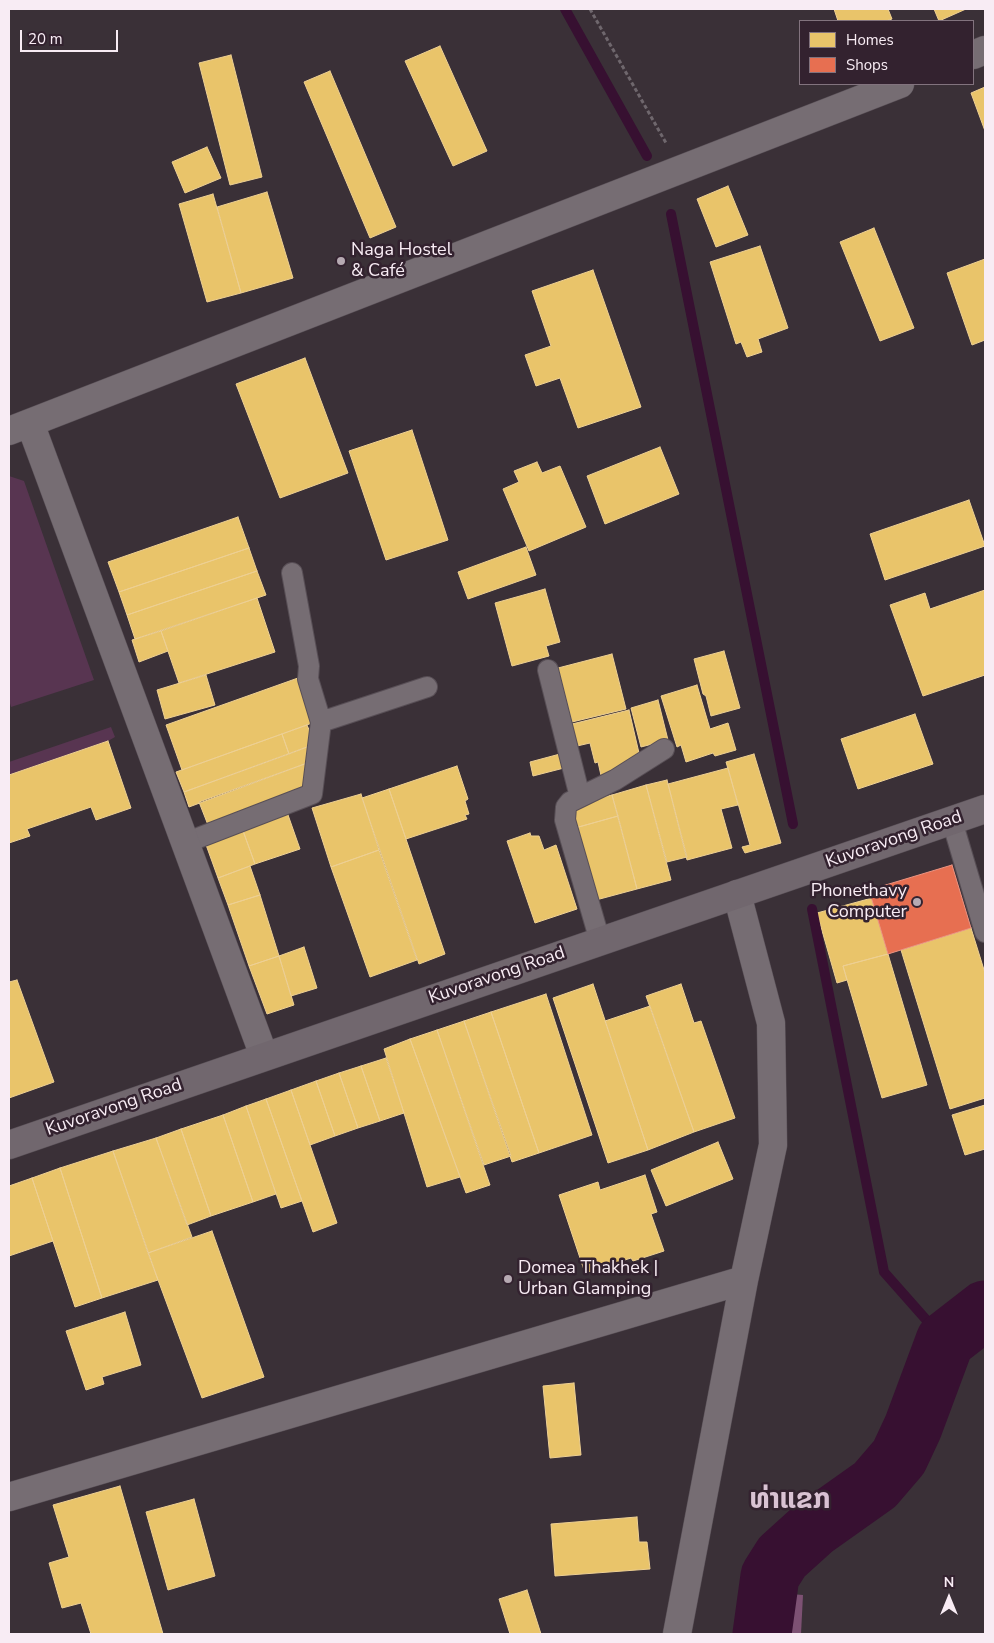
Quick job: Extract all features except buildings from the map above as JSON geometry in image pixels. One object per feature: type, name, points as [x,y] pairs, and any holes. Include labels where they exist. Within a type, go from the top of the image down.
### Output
[{"type":"street","points":[[264,1056],[185,843],[19,427],[897,85]]},
{"type":"street","name":"Kuvoravong Road","points":[[9,1145],[985,809]]},
{"type":"street","points":[[677,1634],[744,1280],[773,1144],[771,1023],[737,894]]},
{"type":"street","points":[[9,1497],[744,1280]]},
{"type":"lane","points":[[185,843],[312,794],[321,722],[308,679],[309,666],[292,573]]},
{"type":"lane","points":[[548,670],[580,797]]},
{"type":"lane","points":[[321,722],[427,687]]},
{"type":"lane","points":[[600,941],[565,820],[566,807],[570,802],[615,780],[664,749]]},
{"type":"lane","points":[[952,821],[985,932]]},
{"type":"path","points":[[590,9],[682,170]]},
{"type":"shaded area","points":[[9,476],[24,481],[94,680],[11,707],[9,700]]},
{"type":"shaded area","points":[[111,727],[115,737],[108,741],[9,775],[9,762]]},
{"type":"shaded area","points":[[778,1593],[803,1595],[801,1634],[773,1634]]},
{"type":"waterway","points":[[565,9],[647,156]]},
{"type":"waterway","points":[[671,214],[793,824]]},
{"type":"waterway","points":[[812,909],[884,1272],[945,1341]]},
{"type":"waterway","points":[[762,1634],[770,1576],[782,1557],[813,1529],[875,1485],[899,1457],[913,1427],[945,1341],[985,1310]]},
{"type":"place","name":"Naga Hostel & Café","points":[[341,261]]},
{"type":"place","name":"Phonethavy Computer","points":[[917,902]]},
{"type":"place","name":"Domea Thakhek | Urban Glamping","points":[[508,1279]]},
{"type":"district","name":"ທ່າແຂກ","points":[[790,1501]]}]
